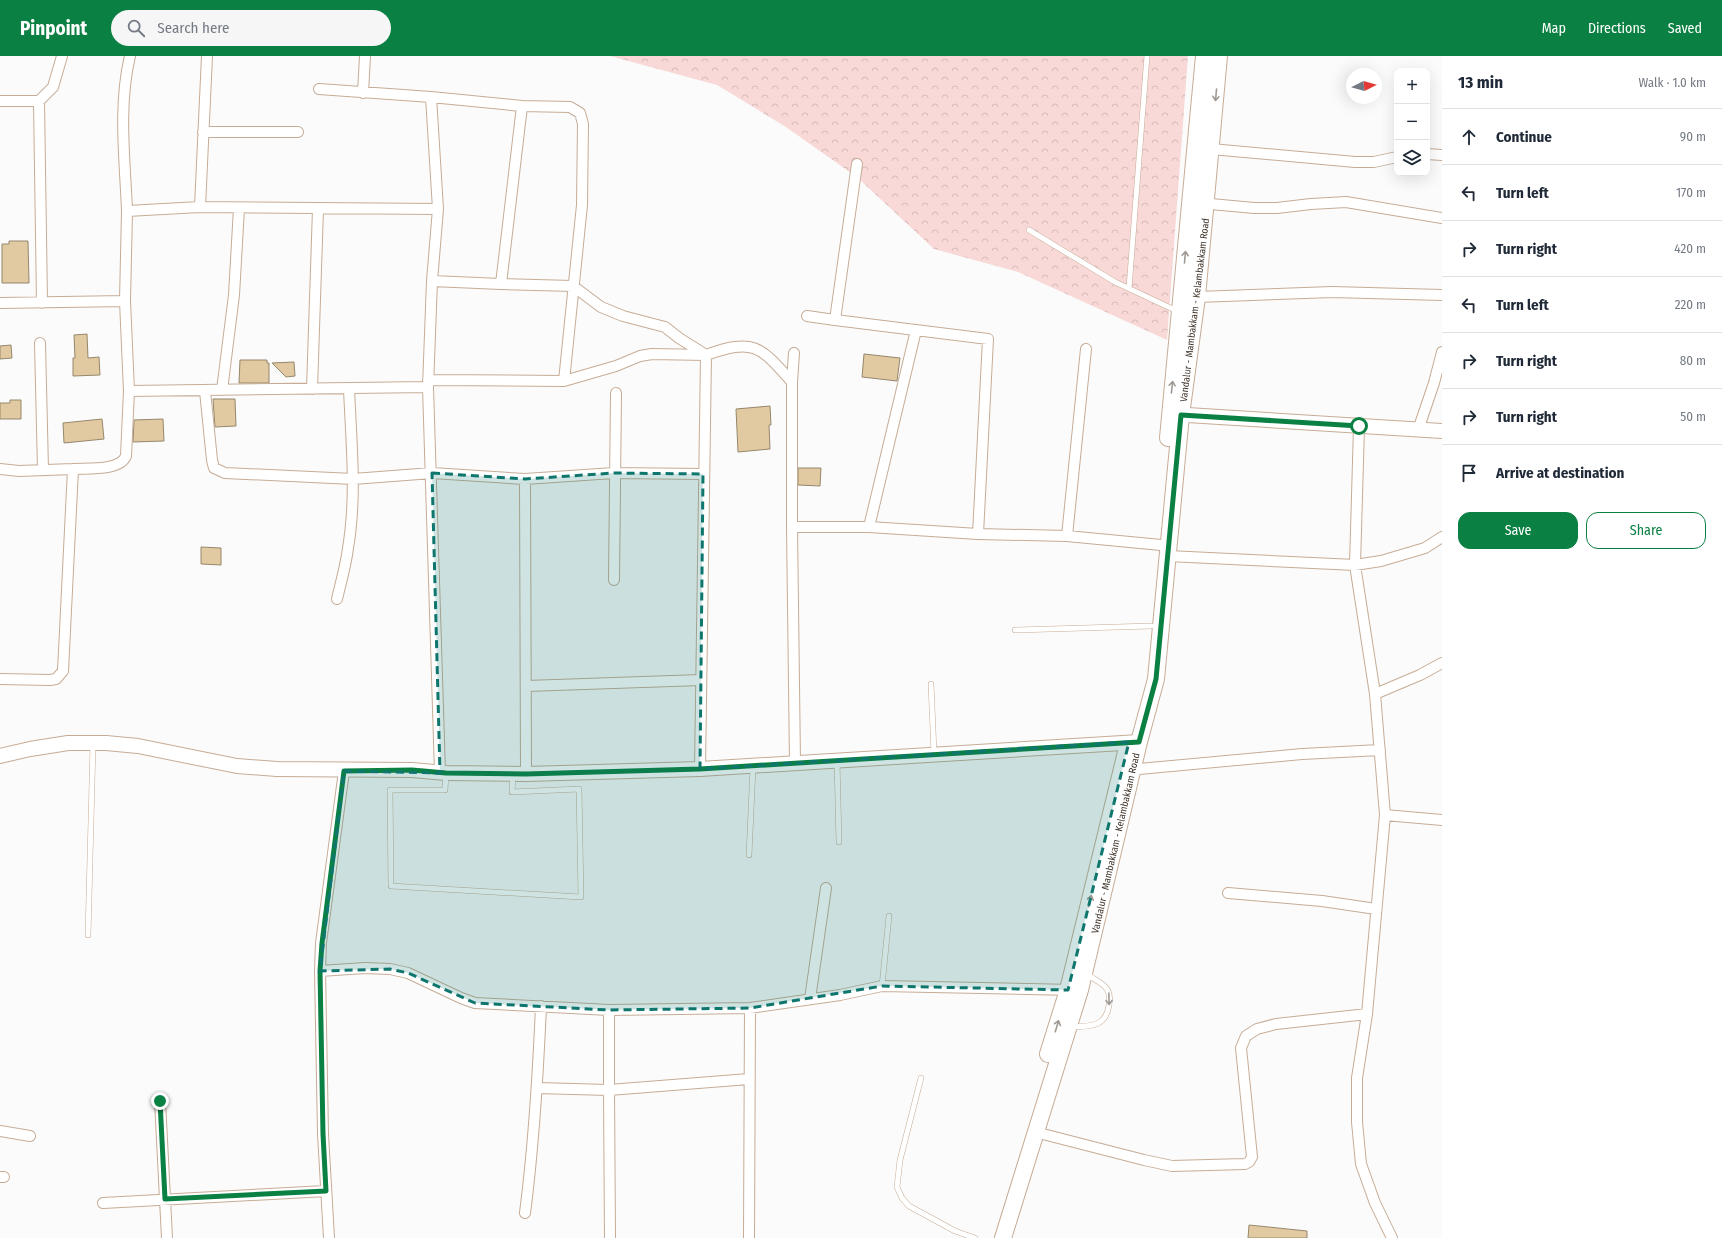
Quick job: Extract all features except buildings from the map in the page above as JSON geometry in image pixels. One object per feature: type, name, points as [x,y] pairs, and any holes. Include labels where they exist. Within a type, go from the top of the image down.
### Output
[{"type":"main road","name":"Vandalur - Mambakkam - Kelambakkam Road","points":[[1175,415],[1197,297],[1198,202],[1204,56]]},
{"type":"main road","name":"Vandalur - Mambakkam - Kelambakkam Road","points":[[1134,742],[1156,679],[1164,551],[1175,415],[1180,313],[1198,202],[1211,148],[1219,56]]},
{"type":"main road","name":"Vandalur - Mambakkam - Kelambakkam Road","points":[[1004,1238],[1068,1027],[1074,990],[1084,973],[1134,742],[1145,677],[1151,626],[1164,551]]},
{"type":"main road","name":"Vandalur - Mambakkam - Kelambakkam Road","points":[[993,1238],[1074,990],[1128,770]]},
{"type":"street","points":[[0,101],[39,101],[53,87],[62,56]]},
{"type":"street","points":[[0,469],[19,471],[115,466],[124,461],[126,456],[129,391],[125,301],[127,211],[124,112],[127,67],[130,56]]},
{"type":"street","points":[[200,208],[207,56]]},
{"type":"street","points":[[363,92],[365,56]]},
{"type":"street","points":[[319,89],[431,97],[522,106],[570,107],[580,113],[582,117],[582,205],[564,381]]},
{"type":"street","points":[[431,97],[438,209],[432,281],[428,384],[443,773]]},
{"type":"street","points":[[39,101],[42,303]]},
{"type":"street","points":[[501,284],[522,106]]},
{"type":"street","points":[[203,132],[298,132]]},
{"type":"street","points":[[1211,148],[1355,162],[1374,162],[1394,158]]},
{"type":"street","points":[[1430,154],[1442,155]]},
{"type":"street","points":[[834,320],[857,164]]},
{"type":"street","points":[[1198,202],[1254,208],[1277,208],[1346,202],[1442,218]]},
{"type":"street","points":[[127,211],[200,208],[438,209]]},
{"type":"street","points":[[222,390],[234,295],[239,208]]},
{"type":"street","points":[[312,389],[318,209]]},
{"type":"street","points":[[432,281],[573,286],[601,307],[623,316],[665,327],[706,355]]},
{"type":"street","points":[[1197,297],[1332,292],[1442,295]]},
{"type":"street","points":[[0,303],[125,301]]},
{"type":"street","points":[[807,316],[988,340],[978,534]]},
{"type":"street","points":[[869,527],[916,330]]},
{"type":"street","points":[[40,343],[43,470]]},
{"type":"street","points":[[129,391],[312,389],[428,384],[564,381],[616,366],[646,355],[706,355],[737,346],[753,348],[763,352],[770,357],[792,382]]},
{"type":"street","points":[[1067,536],[1086,349]]},
{"type":"street","points":[[1418,430],[1434,383],[1442,352]]},
{"type":"street","points":[[794,353],[792,382],[792,527],[795,763]]},
{"type":"street","points":[[700,769],[703,474],[706,355]]},
{"type":"street","points":[[337,599],[348,547],[353,479],[349,388]]},
{"type":"street","points":[[204,391],[212,460],[214,468],[224,473],[353,479],[432,473],[525,480],[614,473],[703,474]]},
{"type":"street","points":[[614,580],[616,394]]},
{"type":"street","points":[[1175,415],[1442,431]]},
{"type":"street","points":[[1359,426],[1355,565],[1375,694],[1384,815],[1367,1014],[1357,1078],[1357,1122],[1361,1164],[1375,1203],[1392,1238]]},
{"type":"street","points":[[0,679],[50,680],[56,679],[63,671],[73,469]]},
{"type":"street","points":[[520,774],[526,686],[525,480]]},
{"type":"street","points":[[792,527],[869,527],[978,534],[1067,536],[1164,551],[1275,562],[1355,565],[1382,561],[1425,548],[1442,537]]},
{"type":"street","points":[[1375,694],[1420,675],[1442,663]]},
{"type":"street","points":[[526,686],[701,680]]},
{"type":"street","points":[[0,756],[30,749],[68,743],[93,743],[138,746],[236,766],[277,769],[344,771],[412,770],[443,773],[520,774],[700,769],[1134,742]]},
{"type":"street","points":[[1128,770],[1302,754],[1380,750]]},
{"type":"street","points":[[329,1238],[323,1134],[320,971],[322,943],[344,771]]},
{"type":"street","points":[[1384,815],[1442,820]]},
{"type":"street","points":[[810,999],[826,888]]},
{"type":"street","points":[[1228,893],[1322,901],[1376,909]]},
{"type":"street","points":[[320,971],[365,968],[390,969],[408,973],[475,1003],[609,1010],[750,1008],[882,986],[1074,990]]},
{"type":"street","points":[[525,1213],[530,1177],[537,1088],[541,1006]]},
{"type":"street","points":[[749,1238],[750,1008]]},
{"type":"street","points":[[609,1010],[610,1238]]},
{"type":"street","points":[[1035,1132],[1172,1166],[1245,1164],[1249,1162],[1252,1156],[1241,1048],[1246,1036],[1257,1029],[1276,1024],[1367,1014]]},
{"type":"street","points":[[537,1088],[609,1090],[749,1079]]},
{"type":"street","points":[[160,1101],[167,1238]]},
{"type":"street","points":[[0,1131],[30,1136]]},
{"type":"street","points":[[103,1203],[326,1191]]},
{"type":"lane","points":[[1129,288],[1147,56]]},
{"type":"lane","points":[[1029,230],[1115,282],[1180,313]]},
{"type":"lane","points":[[1015,630],[1151,626]]},
{"type":"lane","points":[[931,684],[934,754]]},
{"type":"lane","points":[[88,935],[93,743]]},
{"type":"lane","points":[[837,760],[839,842]]},
{"type":"lane","points":[[749,856],[753,766]]},
{"type":"lane","points":[[443,773],[445,790],[390,790],[391,886],[581,897],[579,789],[512,792],[520,774]]},
{"type":"lane","points":[[882,986],[889,916]]},
{"type":"lane","points":[[1068,1027],[1090,1027],[1099,1023],[1106,1015],[1110,996],[1107,989],[1084,973]]},
{"type":"lane","points":[[921,1078],[900,1160],[897,1187],[902,1198],[909,1206],[954,1230],[975,1238]]},
{"type":"highlighted area","points":[[432,473],[525,479],[614,473],[703,474],[700,769],[1129,742],[1068,990],[882,986],[750,1008],[609,1010],[475,1003],[408,973],[390,969],[320,971],[344,771],[440,773]]},
{"type":"green space","points":[[610,56],[1188,56],[1167,340],[1018,272],[934,249],[858,178],[786,127],[717,85]]},
{"type":"route","points":[[160,1101],[165,1199],[326,1191],[323,1134],[320,971],[322,943],[344,771],[412,770],[446,773],[526,774],[700,769],[1139,742],[1156,679],[1181,415],[1359,426]]}]
